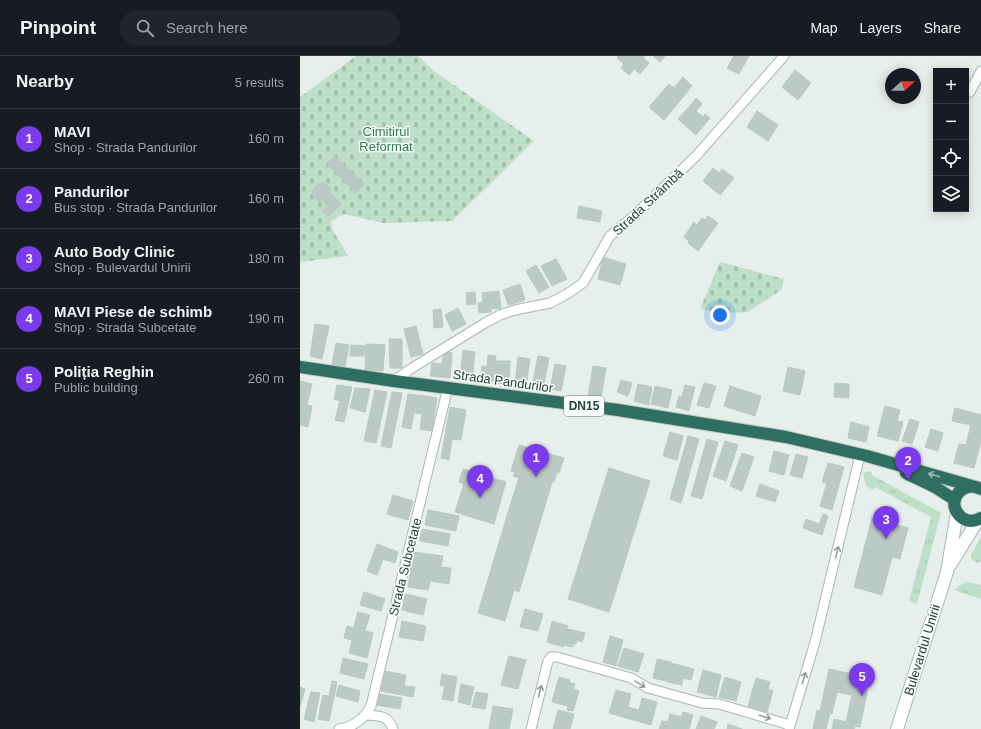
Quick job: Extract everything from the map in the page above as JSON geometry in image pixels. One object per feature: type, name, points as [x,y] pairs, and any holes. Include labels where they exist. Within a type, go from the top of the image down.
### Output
[{"type":"highway","name":"Strada Pandurilor","points":[[300,367],[394,381],[618,410],[786,437],[863,455],[978,488]]},
{"type":"highway","name":"Strada Pandurilor","points":[[863,455],[919,479],[955,500]]},
{"type":"highway","name":"DN15","points":[[955,500],[961,490],[966,487],[978,488]]},
{"type":"highway","points":[[955,500],[955,509],[957,513],[966,520],[972,521],[979,519]]},
{"type":"main road","name":"Bulevardul Unirii","points":[[897,729],[947,572],[957,513]]},
{"type":"main road","name":"Bulevardul Unirii","points":[[947,572],[979,519]]},
{"type":"street","name":"Strada Strâmbă","points":[[394,381],[412,368],[500,315],[515,310],[550,303],[583,283],[610,236],[636,214],[697,155],[784,56]]},
{"type":"street","points":[[970,92],[981,71]]},
{"type":"street","name":"Strada Subcetate","points":[[366,715],[371,706],[448,387]]},
{"type":"street","points":[[531,729],[548,661],[551,657],[557,657],[630,678],[648,688],[702,702],[719,704],[789,727],[815,642],[863,455]]},
{"type":"street","points":[[340,729],[359,722],[366,715],[383,717],[390,722],[393,729]]},
{"type":"green space","name":"Cimitirul Reformat","points":[[356,56],[418,56],[434,71],[534,141],[452,221],[383,223],[344,214],[331,221],[332,229],[348,256],[300,262],[300,97]]},
{"type":"green space","points":[[720,262],[784,279],[781,290],[748,312],[723,313],[700,309]]},
{"type":"green space","points":[[871,471],[872,475],[941,513],[917,604],[909,601],[931,517],[875,487],[873,490],[866,486],[863,473]]},
{"type":"green space","points":[[981,537],[981,561],[978,563],[971,559],[971,555]]},
{"type":"green space","points":[[967,582],[981,585],[981,599],[954,590]]},
{"type":"building","points":[[618,56],[645,56],[643,58],[649,63],[640,74],[634,69],[629,75],[621,68],[624,64],[617,58]]},
{"type":"building","points":[[653,56],[665,56],[660,62]]},
{"type":"building","points":[[734,56],[749,56],[739,74],[727,68]]},
{"type":"building","points":[[795,70],[811,83],[798,100],[782,87]]},
{"type":"building","points":[[683,77],[692,86],[664,120],[649,107],[669,84],[674,88]]},
{"type":"building","points":[[696,98],[702,104],[696,111],[690,106]]},
{"type":"building","points":[[690,106],[703,117],[705,114],[710,118],[696,135],[678,119]]},
{"type":"building","points":[[757,111],[778,125],[768,141],[747,127]]},
{"type":"building","points":[[335,156],[364,184],[356,193],[327,164]]},
{"type":"building","points":[[713,168],[719,173],[722,169],[734,178],[720,195],[703,181]]},
{"type":"building","points":[[325,183],[330,188],[330,193],[341,204],[328,216],[323,211],[327,206],[322,200],[318,201],[313,196],[313,190],[318,184]]},
{"type":"building","points":[[579,206],[602,211],[600,222],[577,218]]},
{"type":"building","points":[[708,216],[718,223],[698,251],[688,243],[689,241],[684,237],[694,222],[697,225],[702,218],[705,220]]},
{"type":"building","points":[[603,257],[626,264],[620,285],[598,279]]},
{"type":"building","points":[[556,259],[567,279],[552,286],[541,266]]},
{"type":"building","points":[[536,265],[549,287],[539,293],[526,271]]},
{"type":"building","points":[[520,284],[525,300],[508,305],[503,290]]},
{"type":"building","points":[[499,291],[501,308],[492,309],[490,292]]},
{"type":"building","points":[[475,292],[476,304],[467,305],[466,293]]},
{"type":"building","points":[[489,292],[491,312],[479,313],[478,303],[483,302],[482,293]]},
{"type":"building","points":[[458,308],[466,324],[452,331],[445,315]]},
{"type":"building","points":[[441,309],[443,327],[434,328],[433,310]]},
{"type":"building","points":[[315,324],[329,326],[322,359],[310,356]]},
{"type":"building","points":[[416,326],[423,354],[411,357],[404,329]]},
{"type":"building","points":[[389,339],[402,339],[402,368],[390,368]]},
{"type":"building","points":[[336,343],[349,345],[345,367],[332,365]]},
{"type":"building","points":[[366,344],[385,345],[383,371],[365,370]]},
{"type":"building","points":[[351,345],[365,346],[364,356],[350,356]]},
{"type":"building","points":[[463,350],[475,352],[472,381],[460,379]]},
{"type":"building","points":[[444,352],[452,353],[450,378],[430,376],[432,363],[442,364]]},
{"type":"building","points":[[488,355],[496,356],[493,382],[480,380],[482,366],[487,367]]},
{"type":"building","points":[[538,356],[549,358],[543,389],[532,387]]},
{"type":"building","points":[[518,357],[530,359],[526,387],[515,385]]},
{"type":"building","points":[[496,361],[510,361],[509,384],[495,383]]},
{"type":"building","points":[[555,364],[566,366],[561,391],[550,389]]},
{"type":"building","points":[[593,366],[606,368],[601,398],[588,396]]},
{"type":"building","points":[[788,367],[805,371],[800,395],[783,391]]},
{"type":"building","points":[[621,380],[632,383],[628,396],[617,392]]},
{"type":"building","points":[[300,381],[312,384],[307,405],[312,406],[308,427],[300,425]]},
{"type":"building","points":[[704,383],[716,386],[709,408],[697,405]]},
{"type":"building","points":[[835,383],[849,384],[849,398],[834,397]]},
{"type":"building","points":[[638,384],[652,387],[649,405],[634,401]]},
{"type":"building","points":[[337,385],[352,387],[344,422],[335,420],[340,401],[334,399]]},
{"type":"building","points":[[685,385],[695,387],[689,411],[676,407],[679,396],[682,397]]},
{"type":"building","points":[[655,386],[672,390],[668,408],[651,404]]},
{"type":"building","points":[[730,386],[761,396],[755,416],[724,406]]},
{"type":"building","points":[[355,388],[370,389],[365,412],[350,408]]},
{"type":"building","points":[[375,390],[387,392],[376,443],[364,441]]},
{"type":"building","points":[[392,392],[402,393],[391,448],[381,446]]},
{"type":"building","points":[[408,394],[417,395],[411,429],[402,427]]},
{"type":"building","points":[[418,395],[437,398],[432,431],[420,429],[422,414],[415,413]]},
{"type":"building","points":[[885,406],[900,410],[897,421],[903,422],[898,441],[877,436]]},
{"type":"building","points":[[450,407],[466,410],[461,440],[452,439],[449,460],[441,458]]},
{"type":"building","points":[[955,408],[981,415],[981,441],[974,468],[954,463],[959,444],[966,445],[971,425],[952,421]]},
{"type":"building","points":[[910,419],[919,422],[912,444],[902,441]]},
{"type":"building","points":[[851,422],[869,427],[866,442],[848,438]]},
{"type":"building","points":[[931,429],[943,433],[938,451],[925,447]]},
{"type":"building","points":[[670,432],[683,436],[677,460],[663,456]]},
{"type":"building","points":[[688,436],[699,439],[681,503],[670,499]]},
{"type":"building","points":[[707,439],[718,442],[702,499],[691,496]]},
{"type":"building","points":[[725,441],[738,445],[726,481],[713,476]]},
{"type":"building","points":[[519,445],[564,458],[559,473],[557,472],[554,482],[552,482],[544,509],[512,499],[519,478],[513,476],[515,472],[511,471]]},
{"type":"building","points":[[774,451],[789,455],[784,475],[769,471]]},
{"type":"building","points":[[742,453],[754,457],[742,491],[730,486]]},
{"type":"building","points":[[796,454],[808,457],[802,478],[790,475]]},
{"type":"building","points":[[828,463],[844,467],[832,510],[820,506],[827,483],[822,482]]},
{"type":"building","points":[[609,468],[650,481],[609,612],[568,599]]},
{"type":"building","points":[[463,469],[506,482],[494,524],[455,512],[464,484],[459,482]]},
{"type":"building","points":[[760,484],[779,491],[775,502],[756,496]]},
{"type":"building","points":[[393,495],[413,501],[408,520],[387,514]]},
{"type":"building","points":[[512,499],[544,509],[519,592],[514,590],[505,621],[478,613]]},
{"type":"building","points":[[428,510],[459,516],[456,531],[425,525]]},
{"type":"building","points":[[823,514],[828,516],[822,535],[803,528],[806,519],[819,524]]},
{"type":"building","points":[[872,518],[908,528],[900,559],[864,549]]},
{"type":"building","points":[[422,529],[450,534],[448,546],[420,541]]},
{"type":"building","points":[[377,544],[398,552],[395,563],[383,559],[377,575],[367,571]]},
{"type":"building","points":[[864,549],[892,557],[882,595],[854,587]]},
{"type":"building","points":[[413,552],[443,556],[441,567],[451,568],[449,584],[430,581],[428,590],[408,587]]},
{"type":"building","points":[[364,592],[385,599],[381,611],[360,605]]},
{"type":"building","points":[[405,594],[427,599],[423,615],[402,610]]},
{"type":"building","points":[[525,609],[543,614],[538,631],[520,627]]},
{"type":"building","points":[[358,612],[370,615],[365,630],[354,627]]},
{"type":"building","points":[[402,621],[426,626],[423,641],[399,637]]},
{"type":"building","points":[[552,621],[568,626],[563,647],[547,642]]},
{"type":"building","points":[[347,626],[373,633],[367,658],[349,653],[352,640],[344,638]]},
{"type":"building","points":[[568,629],[585,633],[582,642],[577,640],[576,644],[573,644],[573,647],[563,645]]},
{"type":"building","points":[[610,636],[623,640],[616,666],[603,662]]},
{"type":"building","points":[[624,648],[644,654],[638,672],[618,666]]},
{"type":"building","points":[[509,656],[526,660],[518,689],[501,685]]},
{"type":"building","points":[[343,658],[368,664],[364,679],[340,673]]},
{"type":"building","points":[[657,659],[671,662],[666,681],[653,678]]},
{"type":"building","points":[[671,663],[694,669],[691,680],[683,678],[682,685],[667,682]]},
{"type":"building","points":[[829,669],[870,678],[860,727],[855,726],[854,729],[832,729],[834,719],[846,722],[852,695],[837,692],[832,714],[830,713],[826,729],[813,729],[817,710],[820,711]]},
{"type":"building","points":[[703,670],[721,675],[716,697],[697,692]]},
{"type":"building","points":[[385,671],[406,675],[404,686],[415,687],[413,697],[381,691]]},
{"type":"building","points":[[442,674],[457,677],[453,701],[442,699],[445,686],[440,685]]},
{"type":"building","points":[[559,677],[570,680],[569,682],[575,684],[573,689],[579,691],[573,711],[567,710],[568,706],[552,702]]},
{"type":"building","points":[[725,677],[741,682],[736,701],[719,697]]},
{"type":"building","points":[[756,678],[770,682],[768,689],[773,691],[767,712],[748,706]]},
{"type":"building","points":[[332,681],[337,682],[329,721],[318,719],[323,695],[329,696]]},
{"type":"building","points":[[461,684],[474,687],[470,705],[458,702]]},
{"type":"building","points":[[339,685],[360,691],[358,702],[336,696]]},
{"type":"building","points":[[300,687],[305,689],[300,707]]},
{"type":"building","points":[[616,690],[631,694],[628,707],[639,710],[642,698],[657,702],[651,725],[609,713]]},
{"type":"building","points":[[311,692],[320,693],[314,722],[304,719]]},
{"type":"building","points":[[476,692],[488,694],[485,709],[472,707]]},
{"type":"building","points":[[379,694],[402,698],[400,709],[377,705]]},
{"type":"building","points":[[493,706],[513,709],[509,729],[489,729]]},
{"type":"building","points":[[558,710],[574,714],[570,729],[553,729]]},
{"type":"building","points":[[683,712],[693,715],[689,729],[659,729],[662,721],[668,722],[670,714],[681,717]]},
{"type":"building","points":[[701,716],[717,722],[714,729],[696,729]]},
{"type":"building","points":[[728,724],[742,729],[727,729]]},
{"type":"place","name":"MAVI","points":[[536,477]]},
{"type":"place","name":"Pandurilor","points":[[908,480]]},
{"type":"place","name":"MAVI Piese de schimb","points":[[480,498]]},
{"type":"place","name":"Auto Body Clinic","points":[[886,539]]},
{"type":"place","name":"Poliția Reghin","points":[[862,696]]}]
